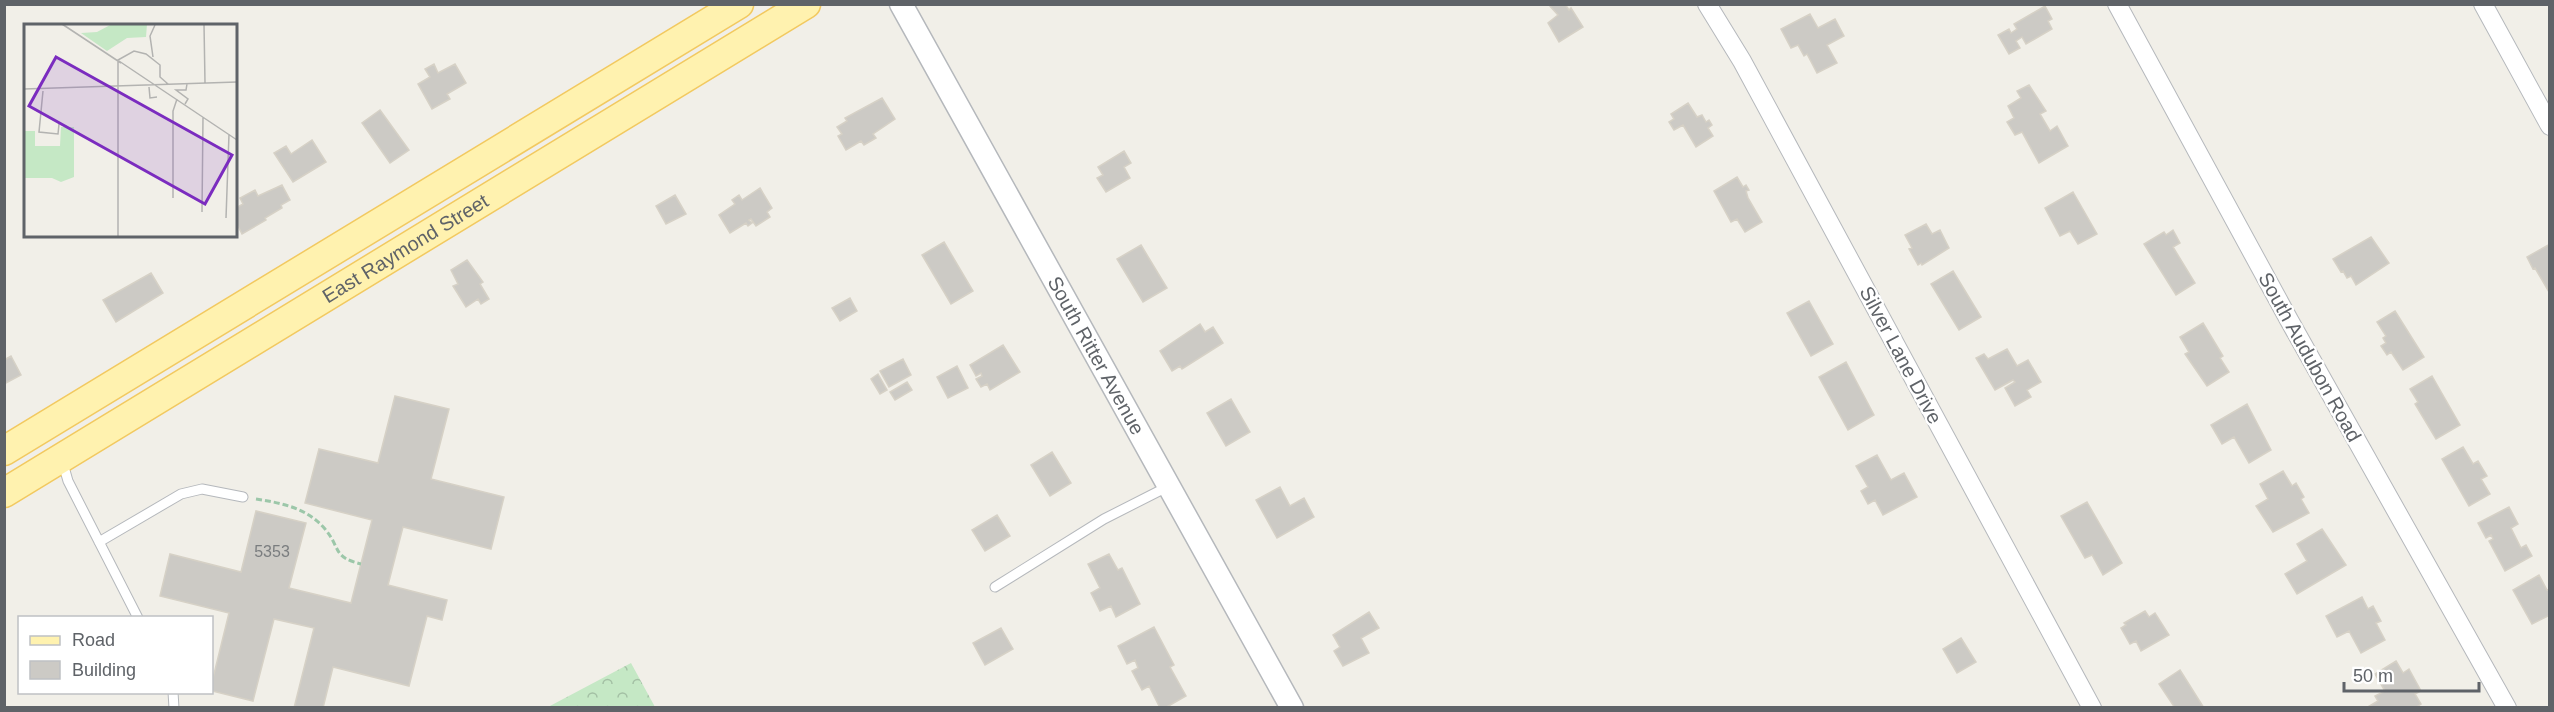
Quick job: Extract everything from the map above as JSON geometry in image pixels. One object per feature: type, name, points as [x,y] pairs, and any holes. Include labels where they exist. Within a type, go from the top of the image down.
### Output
[{"type":"main road","name":"East Raymond Street","points":[[4,451],[739,4]]},
{"type":"main road","name":"East Raymond Street","points":[[4,493],[806,4]]},
{"type":"main road","points":[[44,426],[62,458]]},
{"type":"street","name":"South Ritter Avenue","points":[[901,4],[1292,708]]},
{"type":"street","name":"Silver Lane Drive","points":[[1707,4],[1742,61],[2092,708]]},
{"type":"street","name":"South Audubon Road","points":[[2116,4],[2289,320],[2507,708]]},
{"type":"street","points":[[2483,4],[2550,126]]},
{"type":"lane","points":[[62,458],[68,481],[137,616]]},
{"type":"lane","points":[[995,587],[1104,519],[1169,486]]},
{"type":"lane","points":[[99,542],[181,494],[202,489],[243,497]]},
{"type":"path","points":[[243,497],[282,504],[302,511],[326,530],[340,556],[361,564]]},
{"type":"green space","points":[[631,663],[655,707],[548,707]]},
{"type":"building","points":[[1548,4],[1565,4],[1569,10],[1571,8],[1583,27],[1559,42],[1548,23],[1558,15]]},
{"type":"building","points":[[2045,6],[2052,19],[2048,21],[2052,29],[2026,44],[2022,37],[2016,41],[2020,48],[2009,54],[1998,35],[2009,29],[2011,33],[2017,29],[2014,24]]},
{"type":"building","points":[[1810,14],[1818,28],[1835,19],[1844,36],[1827,45],[1837,63],[1817,73],[1807,54],[1804,56],[1798,45],[1791,48],[1781,29]]},
{"type":"building","points":[[434,64],[438,73],[455,64],[466,83],[447,94],[450,99],[432,109],[418,84],[430,77],[425,69]]},
{"type":"building","points":[[2029,85],[2046,111],[2040,114],[2050,131],[2057,126],[2068,146],[2039,163],[2022,132],[2015,135],[2007,122],[2014,118],[2008,106],[2021,98],[2017,91]]},
{"type":"building","points":[[882,98],[895,119],[873,134],[876,138],[864,145],[861,141],[846,150],[838,136],[842,134],[837,127],[847,121],[845,118]]},
{"type":"building","points":[[1688,103],[1697,117],[1702,115],[1706,122],[1709,120],[1712,125],[1708,128],[1713,136],[1696,147],[1683,125],[1674,130],[1669,122],[1674,119],[1671,114]]},
{"type":"building","points":[[380,110],[409,150],[390,163],[362,123]]},
{"type":"building","points":[[312,140],[326,162],[293,182],[274,153],[286,146],[291,154]]},
{"type":"building","points":[[1124,151],[1131,163],[1124,167],[1130,178],[1106,192],[1097,178],[1103,175],[1098,167]]},
{"type":"building","points":[[1737,177],[1743,187],[1746,185],[1749,190],[1746,191],[1748,198],[1762,222],[1745,232],[1737,219],[1731,222],[1714,191]]},
{"type":"building","points":[[282,185],[290,200],[281,205],[282,208],[265,218],[266,220],[242,234],[237,224],[237,207],[243,204],[240,198],[255,190],[258,196]]},
{"type":"building","points":[[760,188],[772,208],[767,212],[770,217],[756,226],[751,219],[749,220],[752,223],[748,226],[746,223],[730,233],[719,215],[735,204],[732,200],[739,195],[742,200]]},
{"type":"building","points":[[2073,192],[2097,234],[2078,244],[2070,231],[2060,236],[2045,208]]},
{"type":"building","points":[[675,195],[686,214],[666,224],[656,206]]},
{"type":"building","points":[[1926,224],[1932,234],[1940,230],[1949,248],[1922,265],[1921,263],[1918,265],[1909,249],[1912,248],[1905,235]]},
{"type":"building","points":[[2173,230],[2180,243],[2173,247],[2195,283],[2176,295],[2144,244],[2164,232],[2166,235]]},
{"type":"building","points":[[2371,237],[2389,263],[2356,285],[2351,276],[2347,278],[2343,271],[2341,272],[2333,259]]},
{"type":"building","points":[[944,242],[973,291],[951,304],[922,255]]},
{"type":"building","points":[[2550,244],[2550,291],[2549,292],[2527,257]]},
{"type":"building","points":[[1141,245],[1167,288],[1143,302],[1117,259]]},
{"type":"building","points":[[467,260],[483,282],[480,284],[489,299],[481,304],[478,299],[466,307],[453,286],[458,284],[451,270]]},
{"type":"building","points":[[1953,271],[1981,317],[1959,330],[1931,284]]},
{"type":"building","points":[[151,273],[163,293],[116,322],[103,300]]},
{"type":"building","points":[[850,298],[857,311],[840,321],[832,308]]},
{"type":"building","points":[[1809,301],[1833,344],[1811,356],[1787,313]]},
{"type":"building","points":[[2395,311],[2424,357],[2403,370],[2391,352],[2387,355],[2381,346],[2386,343],[2383,338],[2386,336],[2377,322]]},
{"type":"building","points":[[2203,323],[2223,356],[2220,358],[2229,372],[2207,386],[2185,354],[2189,352],[2180,337]]},
{"type":"building","points":[[1200,324],[1205,332],[1213,327],[1223,343],[1182,369],[1180,366],[1172,371],[1160,351]]},
{"type":"building","points":[[1003,345],[1020,372],[990,390],[987,384],[981,387],[976,379],[982,376],[981,373],[976,376],[970,365]]},
{"type":"building","points":[[2007,349],[2017,366],[2028,360],[2041,382],[2027,390],[2031,397],[2015,406],[2005,388],[2015,382],[2013,380],[1995,390],[1976,358],[1984,354],[1988,359]]},
{"type":"building","points":[[11,356],[21,375],[4,384],[4,360]]},
{"type":"building","points":[[903,359],[911,375],[889,387],[880,371]]},
{"type":"building","points":[[1846,362],[1874,415],[1848,430],[1819,377]]},
{"type":"building","points":[[957,366],[968,388],[948,398],[937,377]]},
{"type":"building","points":[[878,374],[887,390],[880,394],[871,379]]},
{"type":"building","points":[[2432,376],[2460,425],[2436,439],[2415,404],[2418,402],[2410,389]]},
{"type":"building","points":[[907,382],[912,390],[895,400],[890,392]]},
{"type":"building","points":[[395,396],[449,409],[431,479],[504,497],[491,549],[403,527],[388,585],[447,600],[442,620],[427,616],[409,686],[333,667],[323,708],[294,708],[314,628],[274,619],[253,701],[213,691],[213,678],[229,613],[160,596],[170,554],[241,572],[256,511],[306,523],[289,588],[351,603],[372,520],[305,503],[319,449],[378,463]]},
{"type":"building","points":[[1231,399],[1250,432],[1226,446],[1207,413]]},
{"type":"building","points":[[2247,404],[2271,450],[2249,463],[2234,437],[2222,444],[2211,425]]},
{"type":"building","points":[[2463,447],[2473,464],[2478,461],[2487,476],[2481,479],[2490,494],[2469,506],[2442,459]]},
{"type":"building","points":[[1052,452],[1071,483],[1050,496],[1031,465]]},
{"type":"building","points":[[1877,455],[1891,480],[1904,473],[1917,497],[1883,515],[1875,500],[1868,504],[1861,491],[1868,487],[1856,466]]},
{"type":"building","points":[[2283,471],[2292,486],[2296,483],[2309,513],[2273,532],[2256,506],[2268,499],[2260,484]]},
{"type":"building","points":[[1280,487],[1290,506],[1304,498],[1314,517],[1277,538],[1256,500]]},
{"type":"building","points":[[2087,502],[2122,563],[2103,575],[2092,555],[2085,558],[2061,516]]},
{"type":"building","points":[[2509,507],[2518,524],[2511,528],[2521,548],[2526,545],[2532,556],[2505,571],[2489,541],[2493,539],[2491,535],[2486,538],[2478,523]]},
{"type":"building","points":[[997,515],[1010,536],[985,551],[972,530]]},
{"type":"building","points":[[2322,529],[2346,565],[2297,594],[2285,574],[2307,561],[2297,544]]},
{"type":"building","points":[[1109,554],[1118,570],[1122,568],[1140,604],[1116,617],[1111,606],[1100,611],[1091,593],[1100,588],[1088,564]]},
{"type":"building","points":[[2539,575],[2547,590],[2550,589],[2550,615],[2532,624],[2513,590]]},
{"type":"building","points":[[2362,597],[2368,609],[2373,606],[2381,621],[2376,623],[2385,640],[2361,653],[2349,631],[2337,637],[2326,616]]},
{"type":"building","points":[[2145,611],[2149,617],[2155,613],[2169,635],[2141,651],[2136,641],[2130,644],[2121,628],[2126,625],[2124,623]]},
{"type":"building","points":[[1369,612],[1379,628],[1361,638],[1369,653],[1343,666],[1334,651],[1340,647],[1333,635]]},
{"type":"building","points":[[1154,627],[1174,665],[1170,667],[1186,696],[1165,708],[1160,708],[1149,686],[1142,690],[1132,671],[1138,668],[1135,660],[1127,664],[1118,646]]},
{"type":"building","points":[[1001,628],[1013,649],[985,665],[973,643]]},
{"type":"building","points":[[1961,638],[1976,662],[1957,673],[1943,649]]},
{"type":"building","points":[[2396,661],[2403,673],[2409,669],[2421,691],[2415,694],[2421,704],[2415,708],[2366,708],[2378,701],[2375,696],[2385,691],[2375,674]]},
{"type":"building","points":[[2180,670],[2204,708],[2175,708],[2159,684]]}]
